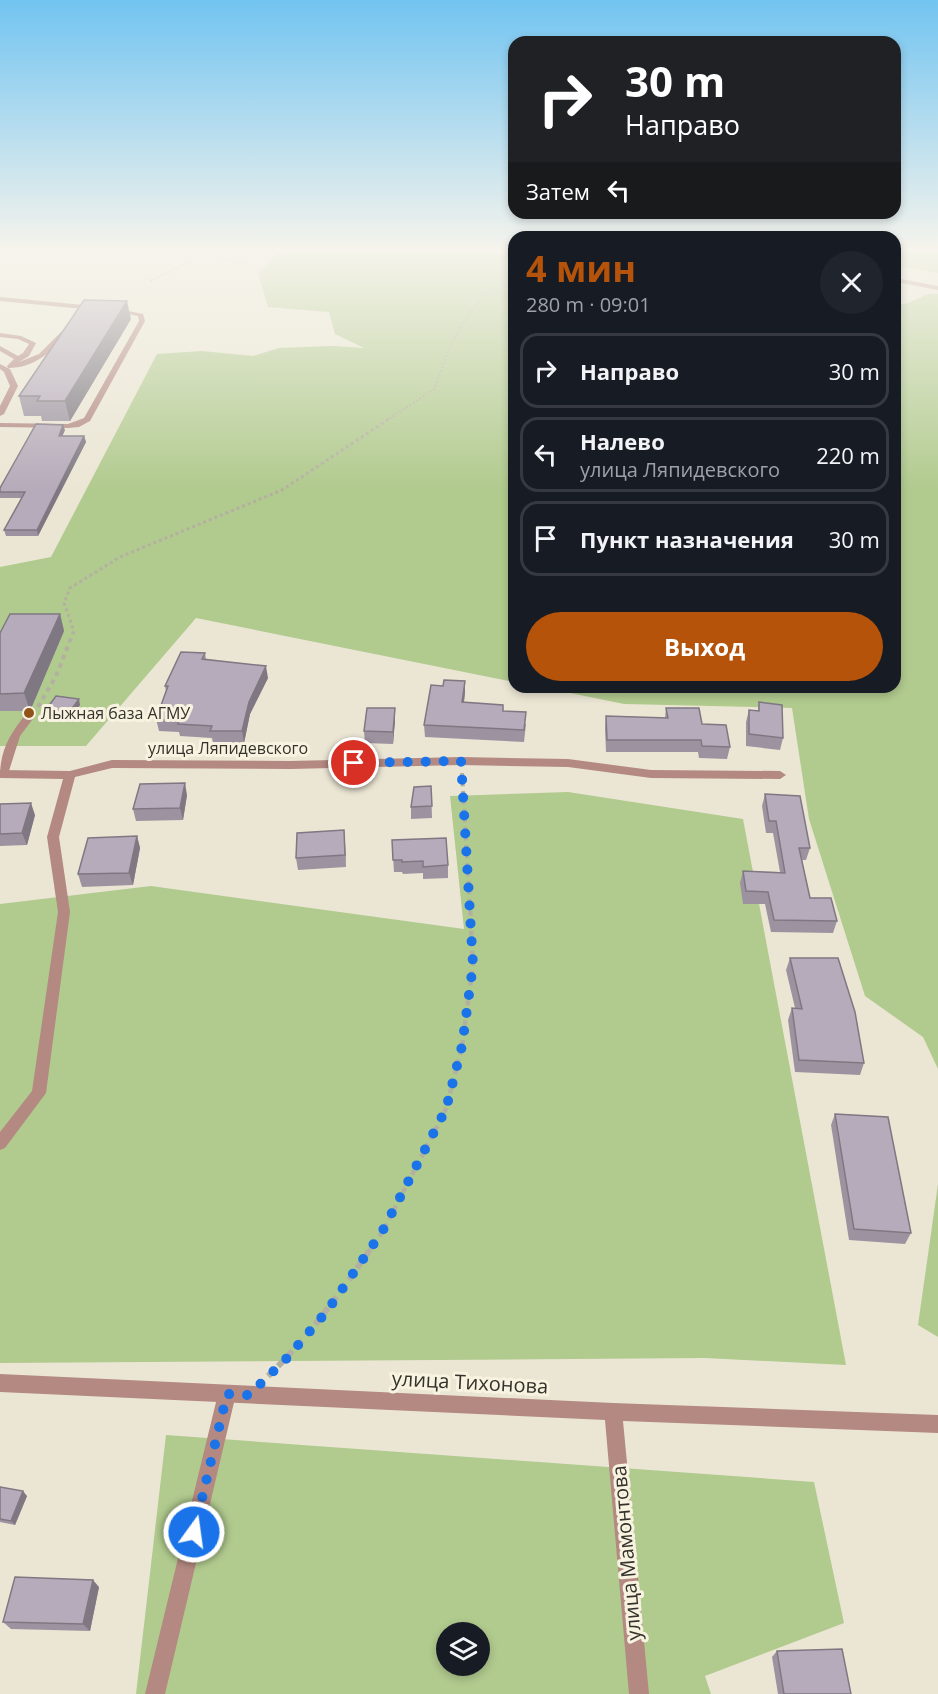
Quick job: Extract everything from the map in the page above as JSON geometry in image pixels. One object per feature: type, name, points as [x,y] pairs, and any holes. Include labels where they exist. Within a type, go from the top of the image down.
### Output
[{"type":"street","points":[[0,366],[9,369],[46,355],[64,331]]},
{"type":"street","points":[[0,425],[68,426],[87,419],[136,331]]},
{"type":"street","points":[[0,335],[18,337],[33,343],[26,354],[9,369]]},
{"type":"street","points":[[0,348],[18,359]]},
{"type":"street","points":[[0,414],[14,386],[9,369]]},
{"type":"street","points":[[1,774],[15,735],[30,716]]},
{"type":"street","name":"улица Ляпидевского","points":[[1,774],[70,775],[112,764],[290,765],[461,761],[568,764],[651,774],[780,775]]},
{"type":"street","points":[[0,1143],[39,1093],[64,912],[53,837],[70,775]]},
{"type":"street","name":"улица Тихонова","points":[[0,1383],[614,1412],[938,1424]]},
{"type":"street","points":[[155,1694],[227,1394]]},
{"type":"street","name":"улица Мамонтова","points":[[614,1412],[639,1694]]},
{"type":"path","points":[[56,676],[74,631],[64,603],[70,588],[120,557],[282,490],[434,389],[458,331]]},
{"type":"path","points":[[249,1395],[288,1357],[320,1318],[376,1240],[446,1109],[462,1046],[473,965],[461,761]]},
{"type":"green space","points":[[334,331],[508,331],[508,681],[196,618],[86,746],[0,746],[0,567],[51,557],[157,354],[202,351],[253,356],[279,348],[333,346],[364,348],[335,334]]},
{"type":"green space","points":[[901,331],[938,331],[938,1069],[923,1037],[865,996],[809,819],[792,708],[624,704],[570,693],[901,693]]},
{"type":"green space","points":[[568,792],[743,819],[846,1365],[705,1358],[0,1363],[0,904],[151,886],[464,929],[450,796]]},
{"type":"green space","points":[[938,1184],[938,1337],[918,1325]]},
{"type":"green space","points":[[166,1435],[814,1482],[844,1623],[705,1676],[711,1694],[136,1694]]},
{"type":"building","points":[[63,331],[108,331],[65,401],[37,401],[40,396],[19,396]]},
{"type":"building","points":[[36,424],[63,425],[59,436],[84,436],[37,530],[4,530],[25,492],[0,492],[0,488]]},
{"type":"building","points":[[10,614],[60,614],[24,693],[0,694],[0,633]]},
{"type":"building","points":[[181,652],[205,653],[202,659],[266,666],[249,702],[242,731],[210,731],[212,726],[178,724],[179,720],[156,719],[168,686],[165,686]]},
{"type":"building","points":[[444,680],[465,681],[462,702],[503,705],[503,711],[526,712],[524,730],[424,725],[431,685],[443,686]]},
{"type":"building","points":[[56,696],[79,699],[68,714],[45,711]]},
{"type":"building","points":[[759,702],[782,705],[783,738],[749,734],[749,710],[759,711]]},
{"type":"building","points":[[367,708],[395,708],[393,732],[364,731]]},
{"type":"building","points":[[666,708],[699,708],[702,724],[726,725],[730,747],[702,746],[701,740],[607,740],[606,716],[668,718]]},
{"type":"building","points":[[185,783],[180,808],[133,809],[140,784]]},
{"type":"building","points":[[431,786],[432,806],[411,807],[414,787]]},
{"type":"building","points":[[765,794],[800,796],[810,848],[799,848],[810,898],[831,898],[837,921],[774,920],[768,892],[746,891],[743,871],[785,873],[776,821],[769,821]]},
{"type":"building","points":[[31,803],[22,833],[0,834],[0,804]]},
{"type":"building","points":[[344,830],[345,855],[296,858],[297,833]]},
{"type":"building","points":[[137,836],[129,873],[78,874],[88,838]]},
{"type":"building","points":[[446,838],[448,865],[423,867],[423,861],[393,860],[392,840]]},
{"type":"building","points":[[790,958],[838,958],[855,1012],[864,1063],[799,1060],[792,1008],[802,1009]]},
{"type":"building","points":[[835,1114],[888,1117],[911,1233],[854,1229]]},
{"type":"building","points":[[0,1487],[23,1491],[11,1521],[0,1519]]},
{"type":"building","points":[[15,1577],[93,1580],[83,1624],[3,1622]]},
{"type":"building","points":[[842,1649],[851,1694],[784,1694],[777,1651]]},
{"type":"place","name":"Лыжная база АГМУ","points":[[29,713]]},
{"type":"route","points":[[194,1532],[227,1394],[249,1395],[288,1357],[327,1311],[382,1232],[446,1109],[462,1046],[473,965],[461,761],[354,763]]}]
